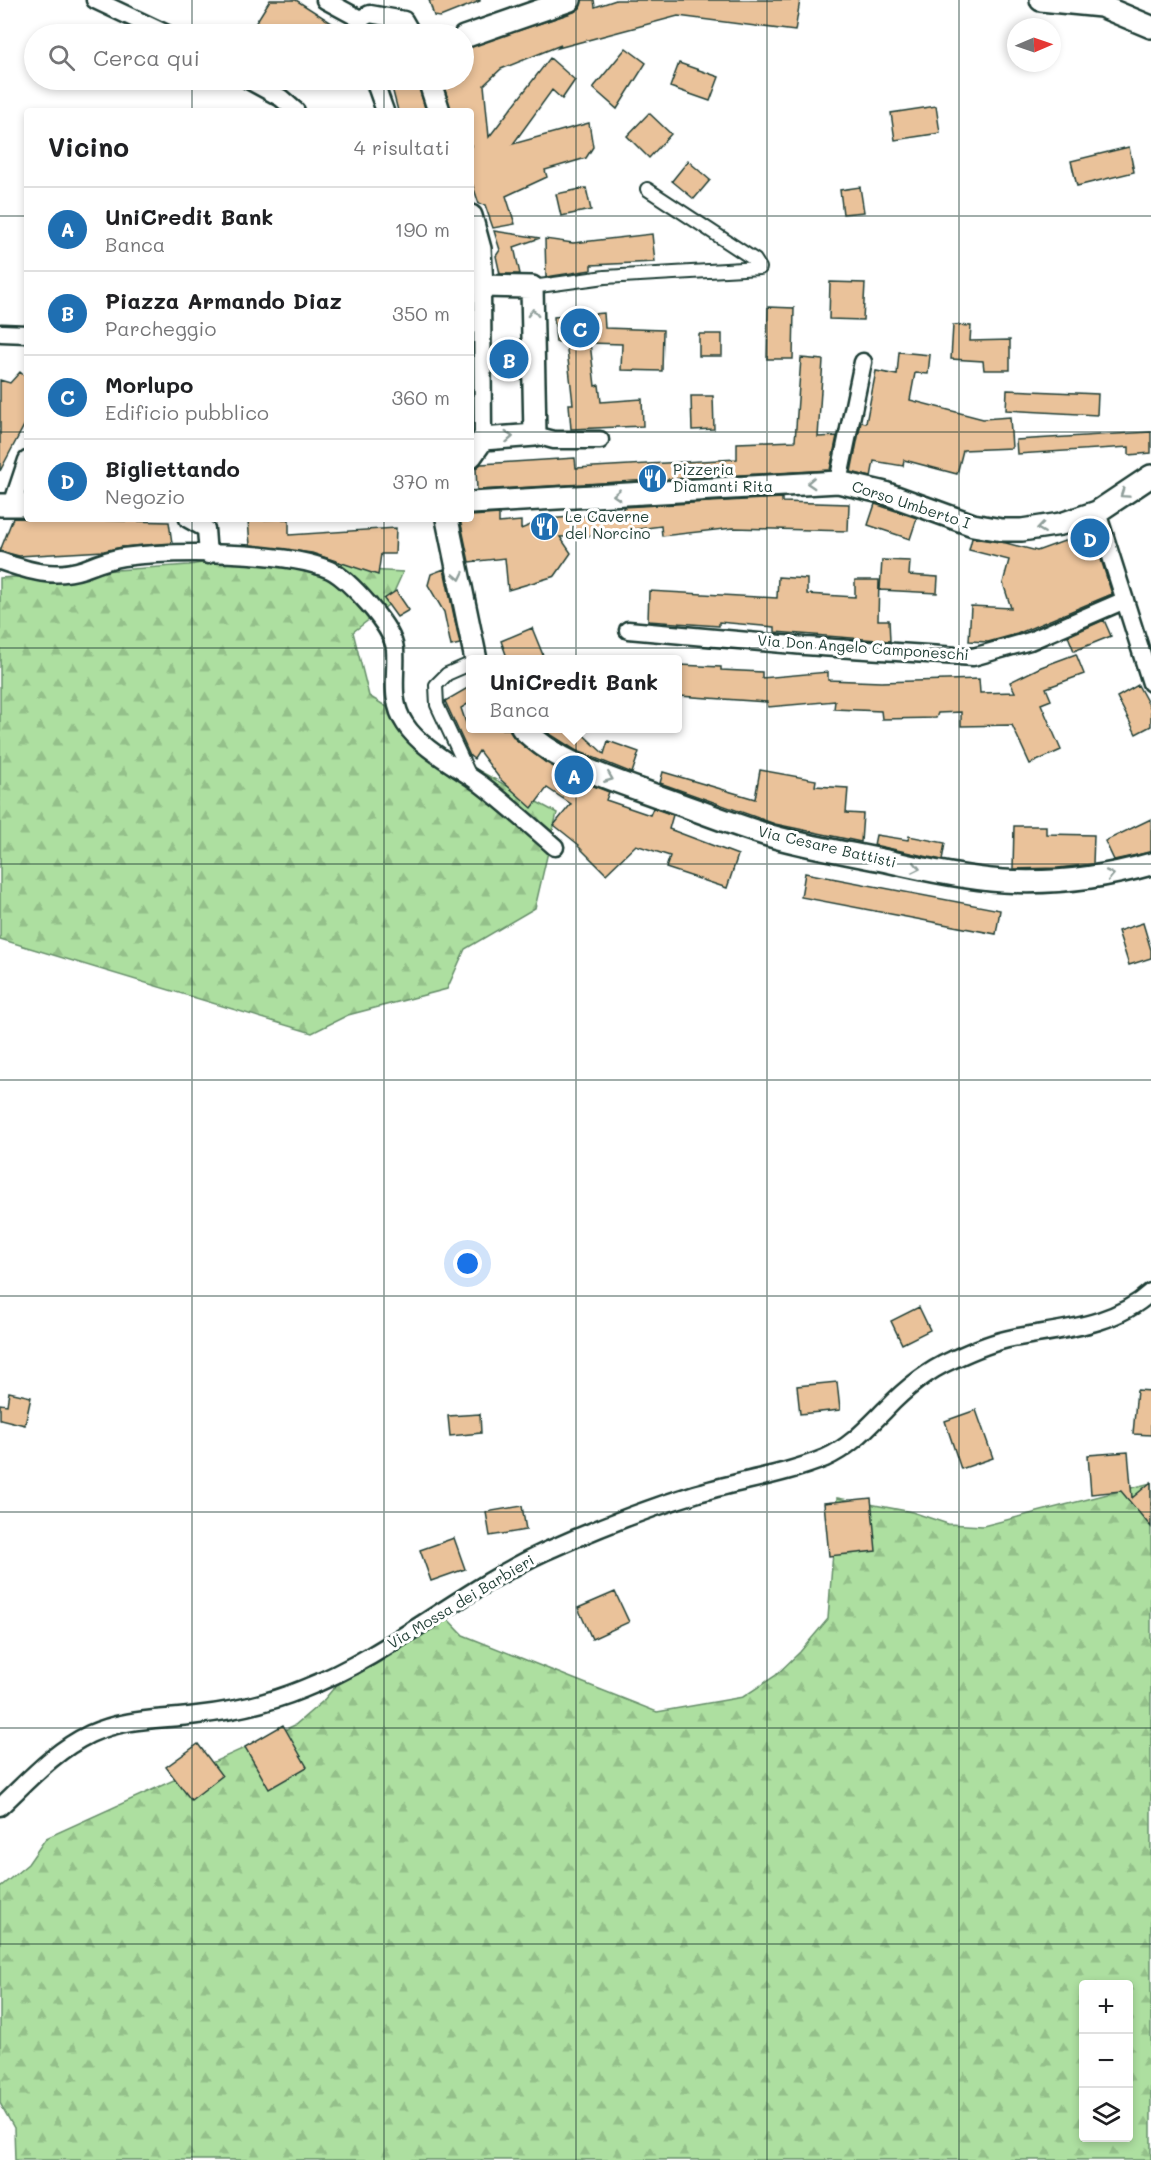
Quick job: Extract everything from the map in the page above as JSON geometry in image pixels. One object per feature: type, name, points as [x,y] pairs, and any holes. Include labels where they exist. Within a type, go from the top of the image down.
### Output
[{"type":"street","points":[[95,0],[146,24]]},
{"type":"street","points":[[325,0],[355,24]]},
{"type":"street","points":[[474,34],[570,0]]},
{"type":"street","points":[[1041,0],[1101,6],[1151,27]]},
{"type":"street","points":[[362,24],[370,14],[399,24]]},
{"type":"street","points":[[266,90],[293,108]]},
{"type":"street","points":[[378,90],[384,108]]},
{"type":"street","points":[[432,90],[438,108]]},
{"type":"street","points":[[476,282],[532,287],[605,276],[760,268],[755,260],[647,189]]},
{"type":"street","points":[[474,227],[480,249],[476,282],[483,438],[474,452]]},
{"type":"street","points":[[532,287],[536,435]]},
{"type":"street","points":[[1,333],[24,334]]},
{"type":"street","points":[[838,482],[863,362]]},
{"type":"street","points":[[483,438],[536,435],[554,440],[600,440]]},
{"type":"street","points":[[13,505],[24,470]]},
{"type":"street","name":"Corso Umberto I","points":[[474,503],[838,482],[885,493],[973,525],[994,529],[1022,530],[1044,527],[1097,512],[1151,476]]},
{"type":"street","points":[[1097,512],[1151,684]]},
{"type":"street","points":[[193,522],[206,529],[208,555]]},
{"type":"street","points":[[448,522],[475,655]]},
{"type":"street","points":[[0,561],[32,572],[50,574],[76,571],[111,559],[126,557],[166,554],[251,556],[299,561],[331,570],[346,580],[386,626],[392,638],[395,656],[394,695],[403,722],[417,738],[470,776],[555,847]]},
{"type":"street","name":"Via Don Angelo Camponeschi","points":[[628,630],[805,646],[973,657],[1030,641],[1125,600]]},
{"type":"street","points":[[466,666],[447,674],[435,686],[437,705],[470,776]]},
{"type":"street","name":"Via Cesare Battisti","points":[[528,733],[561,756],[613,780],[739,825],[803,844],[948,874],[1004,881],[1044,882],[1085,879],[1113,875],[1151,864]]},
{"type":"street","name":"Via Mossa dei Barbieri","points":[[0,1807],[57,1754],[92,1734],[136,1720],[230,1711],[264,1703],[307,1688],[392,1644],[510,1569],[592,1531],[696,1493],[807,1464],[839,1451],[864,1432],[920,1378],[950,1360],[1004,1340],[1063,1330],[1102,1320],[1134,1305],[1151,1292]]},
{"type":"green space","points":[[334,542],[368,570],[403,572],[388,605],[353,632],[369,696],[405,718],[439,749],[557,813],[535,908],[465,949],[447,989],[348,1015],[312,1033],[0,939],[0,578],[189,565]]},
{"type":"green space","points":[[1151,1483],[1151,2160],[15,2160],[14,2128],[0,2103],[0,1887],[28,1864],[46,1838],[295,1725],[323,1701],[348,1671],[439,1610],[463,1635],[657,1712],[743,1697],[775,1676],[800,1652],[828,1619],[837,1498],[912,1512],[948,1524],[983,1526]]},
{"type":"building","points":[[270,0],[296,0],[333,24],[255,24]]},
{"type":"building","points":[[429,0],[480,1],[440,17],[434,16]]},
{"type":"building","points":[[582,0],[594,0],[595,7],[616,0],[800,0],[795,31],[678,16],[558,48],[561,45],[501,69],[484,85],[489,137],[550,58],[575,80],[562,99],[552,90],[513,144],[589,123],[593,147],[586,158],[545,170],[547,177],[506,196],[515,224],[493,228],[485,205],[479,204],[474,189],[474,108],[450,108],[445,90],[474,90],[474,46],[580,8]]},
{"type":"building","points":[[626,48],[646,63],[617,109],[593,88]]},
{"type":"building","points":[[679,63],[719,77],[710,101],[670,87]]},
{"type":"building","points":[[393,90],[420,90],[425,108],[397,108]]},
{"type":"building","points":[[936,106],[940,133],[895,140],[891,113]]},
{"type":"building","points":[[649,113],[671,134],[649,158],[627,136]]},
{"type":"building","points":[[1129,147],[1134,172],[1077,186],[1071,161]]},
{"type":"building","points":[[688,161],[710,180],[694,199],[672,181]]},
{"type":"building","points":[[860,187],[864,212],[843,214],[840,190]]},
{"type":"building","points":[[586,188],[591,210],[561,216],[556,194]]},
{"type":"building","points":[[494,231],[540,238],[514,247],[520,274],[500,274],[496,256],[500,250]]},
{"type":"building","points":[[652,234],[655,262],[591,265],[591,270],[546,277],[545,239],[573,243]]},
{"type":"building","points":[[830,282],[865,283],[863,320],[829,319]]},
{"type":"building","points":[[768,307],[794,308],[793,359],[767,359]]},
{"type":"building","points":[[604,313],[605,328],[663,330],[662,371],[621,370],[622,344],[590,343],[595,386],[599,385],[601,402],[642,399],[643,426],[571,429],[569,404],[573,404],[566,341],[556,342],[554,317]]},
{"type":"building","points":[[953,325],[971,326],[970,341],[1010,340],[1010,370],[984,370],[983,361],[951,359]]},
{"type":"building","points":[[699,334],[722,334],[722,356],[699,356]]},
{"type":"building","points":[[899,352],[930,355],[928,374],[915,373],[910,400],[983,419],[1010,417],[1012,448],[963,450],[957,474],[904,460],[903,466],[874,461],[871,477],[851,472],[861,422],[866,423],[876,371],[897,375]]},
{"type":"building","points":[[801,358],[823,360],[818,437],[837,436],[830,470],[477,490],[476,468],[481,464],[575,458],[576,468],[737,459],[737,443],[795,441]]},
{"type":"building","points":[[20,372],[24,375],[24,426],[0,471],[0,380],[10,383]]},
{"type":"building","points":[[1007,390],[1098,394],[1097,415],[1006,410]]},
{"type":"building","points":[[691,396],[713,396],[714,429],[692,430]]},
{"type":"building","points":[[1151,432],[1151,453],[1129,455],[1129,447],[1017,454],[1016,440]]},
{"type":"building","points":[[782,498],[782,502],[849,504],[848,531],[733,528],[662,536],[661,526],[608,533],[608,535],[560,537],[571,553],[555,576],[508,590],[505,558],[469,562],[461,522],[474,522],[474,516],[499,514],[499,523],[521,521],[521,529],[546,519],[623,513],[623,507]]},
{"type":"building","points":[[875,504],[917,518],[910,539],[868,525]]},
{"type":"building","points":[[13,518],[24,518],[24,522],[169,522],[172,543],[122,547],[104,551],[19,556],[0,551]]},
{"type":"building","points":[[248,522],[289,522],[289,535],[396,528],[395,554],[381,554],[378,575],[312,553],[250,545]]},
{"type":"building","points":[[1092,531],[1112,594],[1017,634],[988,642],[969,641],[971,606],[1011,608],[1003,583],[1009,560],[969,550],[972,538],[1037,551]]},
{"type":"building","points":[[882,560],[910,561],[909,575],[938,577],[937,593],[880,590]]},
{"type":"building","points":[[444,569],[460,644],[451,646],[444,612],[428,585],[431,574]]},
{"type":"building","points":[[778,577],[807,579],[807,594],[855,597],[855,580],[879,580],[878,620],[889,620],[890,641],[775,632],[775,627],[719,622],[719,626],[648,621],[649,591],[777,598]]},
{"type":"building","points":[[396,591],[409,610],[397,617],[384,599]]},
{"type":"building","points":[[1104,620],[1111,636],[1074,651],[1068,636]]},
{"type":"building","points":[[532,628],[543,655],[506,655],[501,641]]},
{"type":"building","points":[[1076,654],[1084,674],[1046,688],[1051,700],[1041,704],[1061,750],[1030,764],[1012,725],[961,726],[961,712],[938,713],[936,718],[882,719],[881,711],[834,709],[835,701],[768,707],[767,702],[682,696],[682,665],[762,672],[762,678],[828,672],[828,680],[881,682],[979,679],[980,693],[1015,692],[1010,682]]},
{"type":"building","points":[[1138,685],[1151,709],[1151,726],[1136,734],[1117,697]]},
{"type":"building","points":[[466,689],[466,705],[461,708],[466,723],[466,733],[512,733],[514,738],[545,762],[581,781],[609,792],[606,800],[650,815],[653,808],[673,815],[669,829],[738,855],[727,888],[666,868],[670,856],[636,845],[606,874],[579,845],[554,825],[571,804],[547,788],[532,808],[500,779],[479,751],[474,759],[470,756],[445,701]]},
{"type":"building","points":[[548,733],[581,733],[604,754],[608,741],[639,752],[632,773],[575,750]]},
{"type":"building","points":[[760,770],[816,780],[815,786],[848,788],[846,813],[863,814],[861,842],[775,824],[660,783],[663,772],[755,799]]},
{"type":"building","points":[[1151,819],[1151,852],[1114,860],[1105,841]]},
{"type":"building","points":[[1014,826],[1046,826],[1046,834],[1094,835],[1093,864],[1058,868],[1013,869]]},
{"type":"building","points":[[876,835],[908,840],[909,836],[945,843],[942,860],[874,845]]},
{"type":"building","points":[[805,873],[1000,910],[996,934],[801,897]]},
{"type":"building","points":[[1143,923],[1151,958],[1129,965],[1118,931]]},
{"type":"building","points":[[919,1307],[930,1330],[902,1344],[891,1321]]},
{"type":"building","points":[[837,1382],[840,1410],[800,1414],[797,1386]]},
{"type":"building","points":[[1137,1390],[1151,1391],[1151,1435],[1133,1434]]},
{"type":"building","points":[[9,1392],[31,1397],[25,1425],[0,1419],[0,1404],[7,1405]]},
{"type":"building","points":[[976,1410],[993,1458],[961,1469],[945,1421]]},
{"type":"building","points":[[480,1414],[481,1433],[450,1436],[448,1416]]},
{"type":"building","points":[[1128,1452],[1132,1498],[1151,1482],[1151,1527],[1121,1491],[1091,1494],[1088,1455]]},
{"type":"building","points":[[871,1498],[876,1551],[829,1556],[824,1503]]},
{"type":"building","points":[[522,1506],[526,1530],[490,1536],[486,1512]]},
{"type":"building","points":[[454,1538],[465,1569],[431,1581],[420,1550]]},
{"type":"building","points":[[615,1592],[629,1622],[592,1639],[578,1608]]},
{"type":"building","points":[[283,1725],[307,1767],[269,1789],[245,1747]]},
{"type":"building","points":[[198,1744],[222,1776],[191,1800],[166,1767]]},
{"type":"place","name":"Morlupo","points":[[580,328]]},
{"type":"place","name":"Piazza Armando Diaz","points":[[509,359]]},
{"type":"place","name":"Pizzeria Diamanti Rita","points":[[652,479]]},
{"type":"place","name":"Le Caverne del Norcino","points":[[544,526]]},
{"type":"place","name":"Bigliettando","points":[[1090,538]]},
{"type":"place","name":"UniCredit Bank","points":[[574,775]]}]
